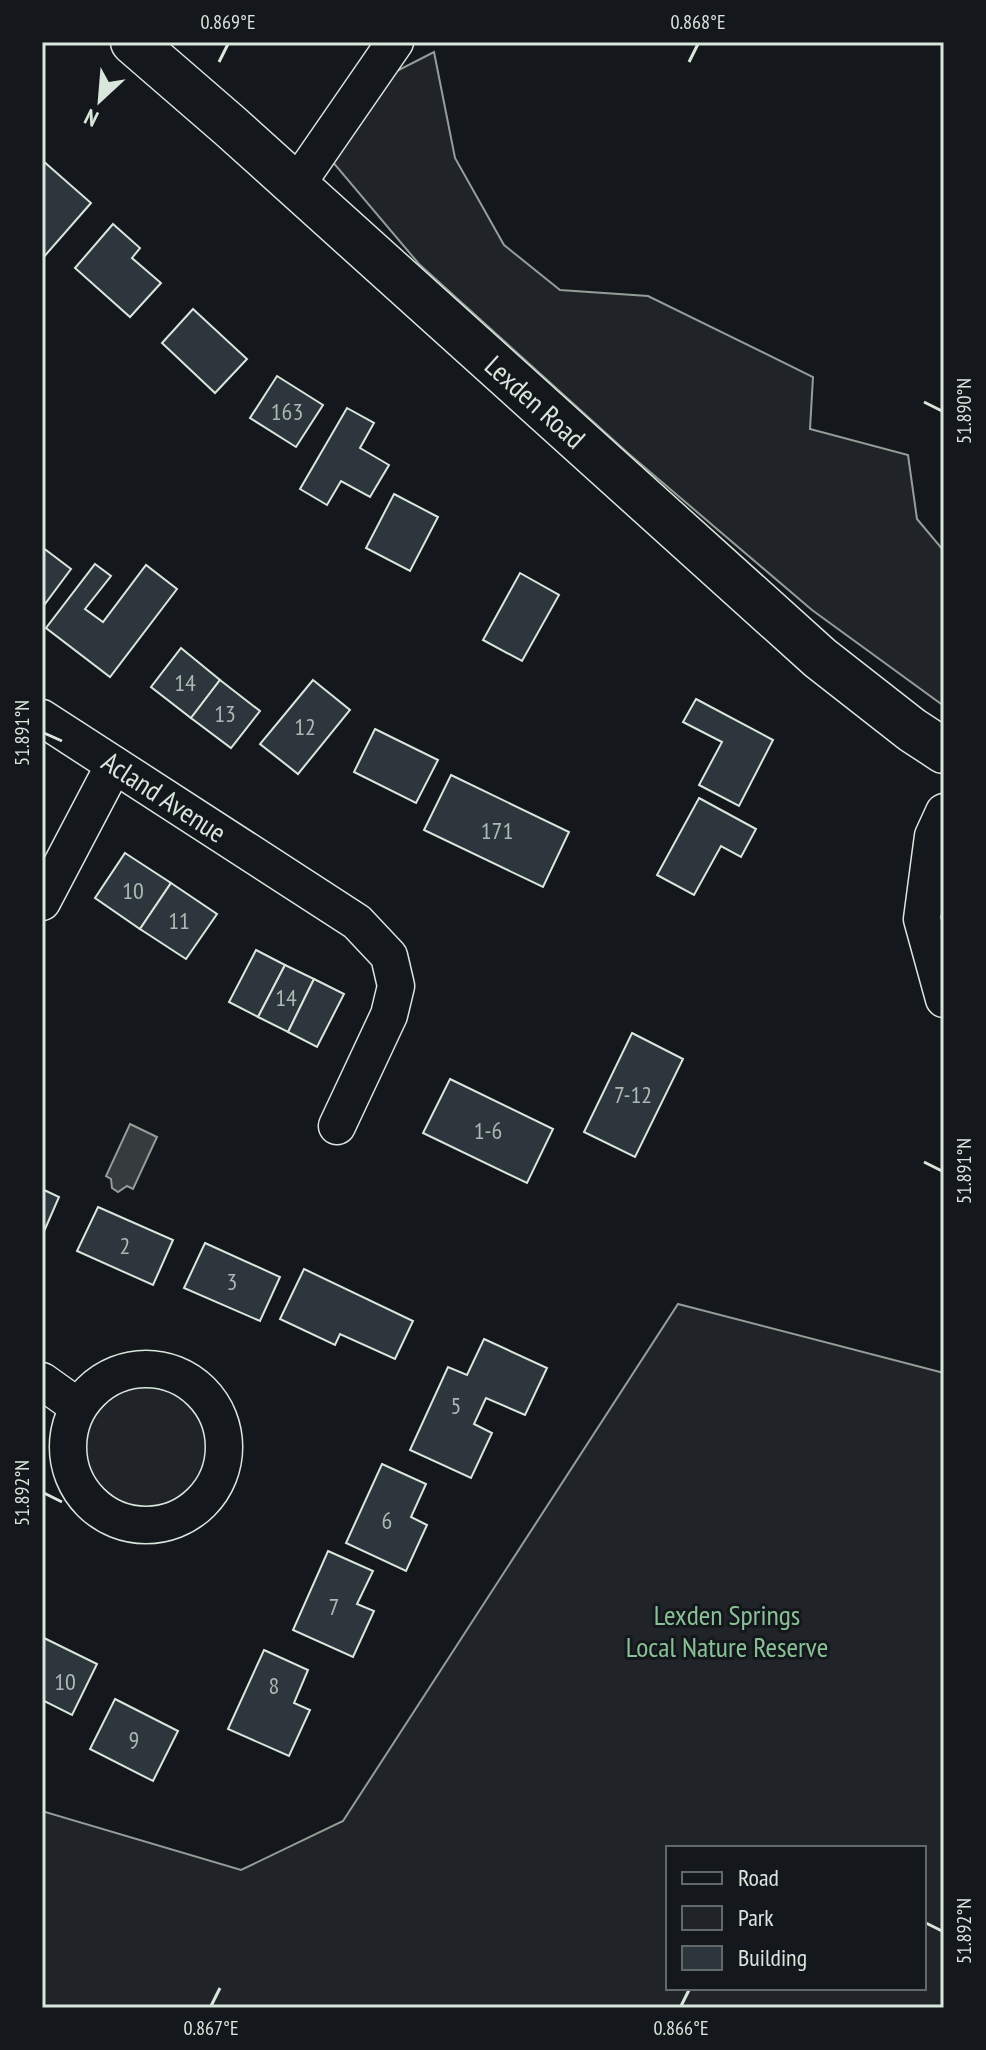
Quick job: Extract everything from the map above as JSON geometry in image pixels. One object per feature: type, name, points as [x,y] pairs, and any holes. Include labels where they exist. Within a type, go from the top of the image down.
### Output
[{"type":"main road","name":"Lexden Road","points":[[133,42],[820,658],[944,751]]},
{"type":"street","points":[[295,187],[395,42]]},
{"type":"street","name":"Acland Avenue","points":[[42,718],[357,922],[389,956],[396,986],[389,1015],[337,1126]]},
{"type":"street","points":[[42,902],[114,765]]},
{"type":"street","points":[[944,812],[933,836],[922,919],[944,999]]},
{"type":"street","points":[[130,1369],[158,1369],[191,1382],[215,1408],[224,1431],[222,1469],[213,1490],[194,1510],[174,1521],[147,1526],[132,1525],[95,1509],[77,1488],[70,1470],[66,1444],[77,1406],[99,1383],[130,1369]]},
{"type":"street","points":[[42,1381],[77,1406]]},
{"type":"green space","points":[[434,52],[455,158],[504,245],[560,290],[648,296],[813,377],[810,429],[908,455],[917,519],[944,551],[944,706],[812,610],[629,454],[419,264],[331,160],[381,79]]},
{"type":"green space","name":"Lexden Springs Local Nature Reserve","points":[[678,1304],[944,1373],[944,2008],[42,2008],[42,1811],[241,1870],[343,1821]]},
{"type":"green space","points":[[145,1381],[171,1386],[192,1401],[207,1422],[212,1448],[207,1474],[192,1495],[171,1510],[145,1515],[119,1510],[98,1495],[83,1474],[78,1448],[83,1422],[98,1401],[119,1386]]},
{"type":"shaded area","points":[[130,1124],[157,1137],[133,1189],[127,1186],[118,1192],[106,1176]]},
{"type":"building","points":[[42,160],[91,203],[42,259]]},
{"type":"building","points":[[113,224],[140,248],[132,258],[161,283],[130,317],[75,268]]},
{"type":"building","points":[[193,309],[247,359],[215,393],[162,343]]},
{"type":"building","points":[[277,376],[323,405],[296,447],[250,418]]},
{"type":"building","points":[[347,408],[374,423],[360,448],[389,465],[370,497],[341,481],[327,505],[300,489]]},
{"type":"building","points":[[394,494],[438,517],[410,571],[366,548]]},
{"type":"building","points":[[42,547],[71,569],[42,608]]},
{"type":"building","points":[[95,564],[111,576],[85,609],[103,622],[146,565],[177,589],[110,677],[46,628]]},
{"type":"building","points":[[520,573],[559,595],[522,661],[483,640]]},
{"type":"building","points":[[181,648],[220,680],[191,718],[151,687]]},
{"type":"building","points":[[220,680],[260,711],[231,748],[191,718]]},
{"type":"building","points":[[313,680],[350,710],[298,774],[260,744]]},
{"type":"building","points":[[696,699],[773,740],[739,806],[699,785],[722,742],[683,722]]},
{"type":"building","points":[[375,729],[438,760],[416,803],[354,772]]},
{"type":"building","points":[[451,775],[569,832],[543,887],[424,830]]},
{"type":"building","points":[[699,798],[756,829],[741,857],[721,846],[694,895],[657,875]]},
{"type":"building","points":[[125,853],[171,883],[140,929],[95,898]]},
{"type":"building","points":[[171,883],[217,914],[186,959],[140,929]]},
{"type":"building","points":[[256,950],[285,965],[258,1017],[229,1002]]},
{"type":"building","points":[[285,965],[314,979],[288,1032],[258,1017]]},
{"type":"building","points":[[314,979],[344,994],[317,1047],[288,1032]]},
{"type":"building","points":[[632,1033],[683,1059],[635,1157],[584,1132]]},
{"type":"building","points":[[450,1079],[553,1129],[527,1183],[423,1133]]},
{"type":"building","points":[[42,1189],[59,1197],[42,1236]]},
{"type":"building","points":[[98,1207],[173,1240],[153,1285],[77,1251]]},
{"type":"building","points":[[205,1243],[280,1277],[260,1321],[184,1288]]},
{"type":"building","points":[[304,1269],[413,1321],[395,1359],[340,1334],[335,1345],[280,1319]]},
{"type":"building","points":[[484,1339],[547,1368],[525,1415],[486,1398],[474,1424],[492,1433],[471,1478],[410,1450],[448,1367],[467,1375]]},
{"type":"building","points":[[382,1464],[426,1484],[411,1517],[427,1525],[406,1571],[346,1543]]},
{"type":"building","points":[[328,1551],[373,1571],[357,1604],[374,1611],[353,1657],[293,1630]]},
{"type":"building","points":[[42,1637],[97,1664],[72,1715],[42,1700]]},
{"type":"building","points":[[264,1650],[308,1670],[294,1703],[310,1710],[289,1756],[228,1729]]},
{"type":"building","points":[[115,1699],[178,1731],[153,1781],[90,1749]]}]
